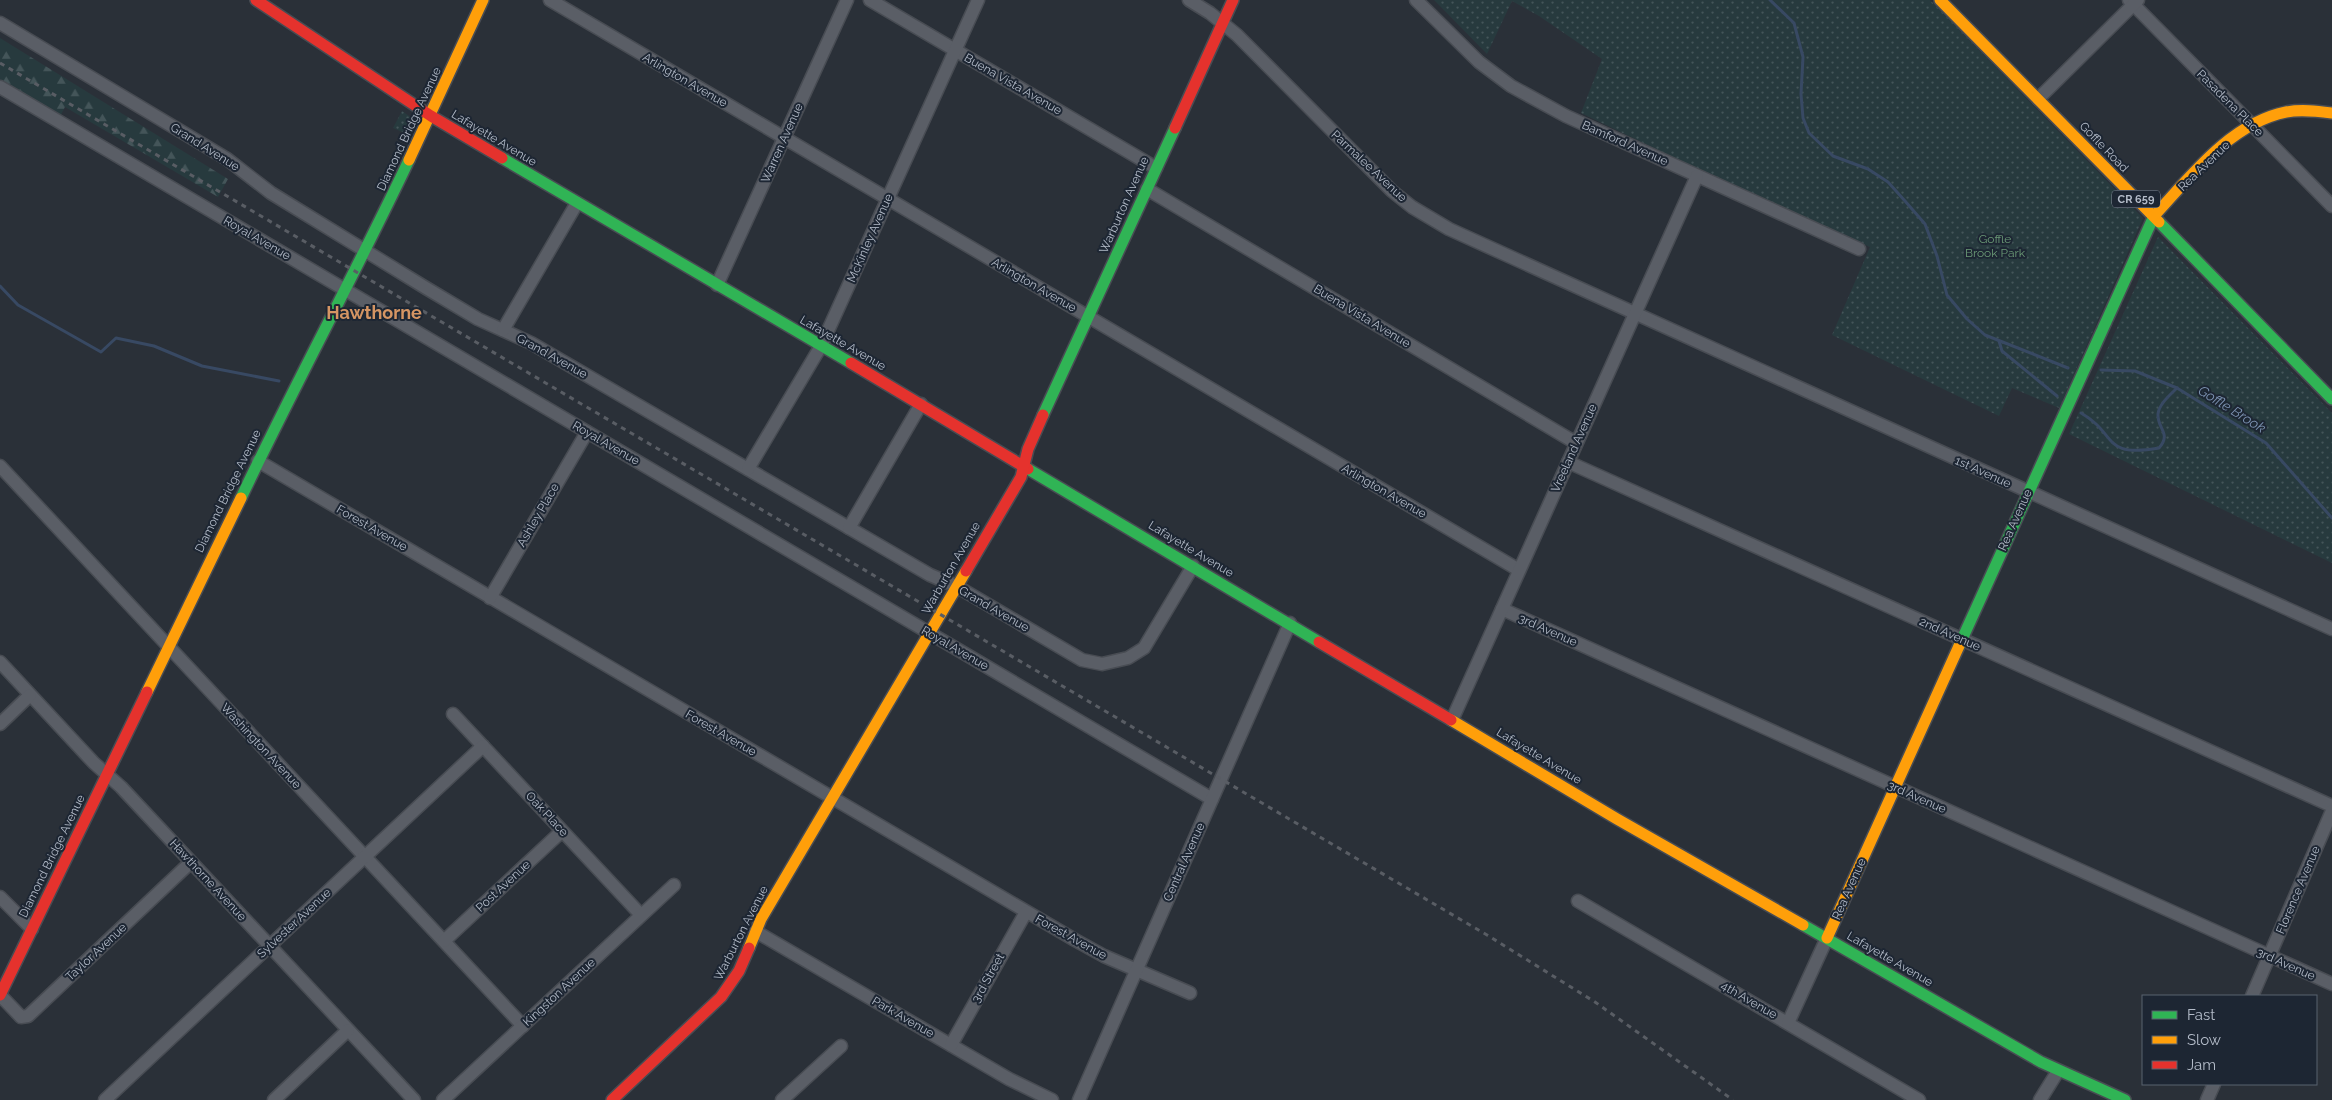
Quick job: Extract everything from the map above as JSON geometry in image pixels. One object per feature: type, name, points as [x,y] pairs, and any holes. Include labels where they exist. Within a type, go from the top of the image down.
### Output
[{"type":"street","name":"Lafayette Avenue","points":[[256,0],[430,116],[921,404],[1620,820],[2058,1071],[2125,1100]]},
{"type":"street","name":"Diamond Bridge Avenue","points":[[0,995],[258,461],[306,364],[366,251],[483,0]]},
{"type":"street","name":"Arlington Avenue","points":[[550,0],[1519,570]]},
{"type":"street","name":"Warren Avenue","points":[[717,285],[846,0]]},
{"type":"street","name":"Buena Vista Avenue","points":[[870,0],[1156,168]]},
{"type":"street","name":"McKinley Avenue","points":[[748,469],[821,346],[978,0]]},
{"type":"street","name":"Parmalee Avenue","points":[[1188,0],[1223,22],[1367,168],[1412,206],[1470,240],[1634,314]]},
{"type":"street","name":"Warburton Avenue","points":[[612,1100],[721,997],[739,970],[755,931],[1020,477],[1028,449],[1233,0]]},
{"type":"street","name":"Bamford Avenue","points":[[1416,0],[1479,62],[1511,86],[1566,116],[1859,249]]},
{"type":"street","name":"Goffle Road","points":[[1940,0],[2332,398]]},
{"type":"street","points":[[2038,99],[2133,2]]},
{"type":"street","name":"Pasadena Place","points":[[2133,2],[2332,206]]},
{"type":"street","name":"Grand Avenue","points":[[0,23],[227,158],[271,193],[478,319],[531,343],[930,575],[956,586],[1082,660],[1095,664],[1115,661],[1137,654],[1144,648],[1193,566]]},
{"type":"street","name":"Royal Avenue","points":[[0,87],[1212,799]]},
{"type":"street","name":"Rea Avenue","points":[[1788,1023],[2153,217],[2235,136],[2252,125],[2280,113],[2299,111],[2332,113]]},
{"type":"street","name":"Vreeland Avenue","points":[[1452,720],[1697,176]]},
{"type":"street","name":"Buena Vista Avenue","points":[[1147,189],[1576,443]]},
{"type":"street","points":[[503,330],[577,203]]},
{"type":"street","name":"1st Avenue","points":[[1634,314],[2332,629]]},
{"type":"street","points":[[849,528],[921,404]]},
{"type":"street","name":"Ashley Place","points":[[490,598],[587,432]]},
{"type":"street","name":"Forest Avenue","points":[[258,461],[1089,948],[1190,993]]},
{"type":"street","name":"2nd Avenue","points":[[1568,462],[2332,806]]},
{"type":"street","name":"Washington Avenue","points":[[0,466],[523,1026]]},
{"type":"street","name":"3rd Avenue","points":[[1502,609],[2332,984]]},
{"type":"street","name":"Central Avenue","points":[[1079,1100],[1290,623]]},
{"type":"street","name":"Hawthorne Avenue","points":[[0,662],[414,1100]]},
{"type":"street","points":[[0,724],[30,695]]},
{"type":"street","name":"Oak Place","points":[[453,714],[641,915]]},
{"type":"street","name":"Sylvester Avenue","points":[[106,1100],[483,746]]},
{"type":"street","name":"Florence Avenue","points":[[2252,995],[2332,811]]},
{"type":"street","name":"Post Avenue","points":[[444,941],[562,831]]},
{"type":"street","name":"Taylor Avenue","points":[[0,995],[21,1017],[28,1016],[191,862]]},
{"type":"street","name":"Kingston Avenue","points":[[443,1100],[674,884]]},
{"type":"street","points":[[0,897],[32,929]]},
{"type":"street","name":"4th Avenue","points":[[1578,901],[1919,1100]]},
{"type":"street","name":"3rd Street","points":[[951,1045],[1026,912]]},
{"type":"street","name":"Park Avenue","points":[[755,931],[1015,1083],[1052,1100]]},
{"type":"street","points":[[274,1100],[348,1030]]},
{"type":"street","points":[[782,1100],[841,1046]]},
{"type":"street","points":[[2040,1100],[2058,1071]]},
{"type":"street","points":[[2207,1100],[2214,1085]]},
{"type":"green space","name":"Goffle Brook Park","points":[[1434,0],[1930,0],[2143,218],[2059,408],[2012,388],[1999,416],[1832,335],[1870,247],[1695,168],[1581,113],[1602,59],[1539,16],[1512,1],[1487,54]]},
{"type":"green space","points":[[0,38],[228,179],[218,197],[65,107],[56,124],[0,95]]},
{"type":"green space","points":[[402,111],[415,120],[409,135],[393,128]]},
{"type":"green space","points":[[2158,237],[2332,413],[2332,563],[2069,434]]},
{"type":"waterway","name":"Goffle Brook","points":[[1770,0],[1794,23],[1803,57],[1801,94],[1803,118],[1809,133],[1833,156],[1868,169],[1888,182],[1925,224],[1937,256],[1947,295],[1967,319],[1985,335],[2068,368]]},
{"type":"waterway","points":[[0,286],[18,305],[101,352],[116,338],[154,346],[202,366],[279,381]]},
{"type":"waterway","name":"Goffle Brook","points":[[1999,341],[2002,351],[2057,396]]},
{"type":"waterway","name":"Goffle Brook","points":[[2101,370],[2135,371],[2177,388],[2266,443],[2332,518]]},
{"type":"waterway","name":"Goffle Brook","points":[[2081,413],[2093,421],[2119,447],[2128,450],[2159,448],[2164,438],[2158,419],[2159,410],[2165,400],[2177,388]]},
{"type":"railway","points":[[0,63],[1487,935],[1595,1002],[1733,1100]]},
{"type":"traffic: fast","points":[[1043,415],[1175,128]]},
{"type":"traffic: fast","points":[[502,158],[851,363]]},
{"type":"traffic: fast","points":[[241,498],[409,160]]},
{"type":"traffic: fast","points":[[1959,646],[2154,216]]},
{"type":"traffic: fast","points":[[2159,222],[2332,399]]},
{"type":"traffic: fast","points":[[1028,469],[1319,642]]},
{"type":"traffic: fast","points":[[1803,925],[2041,1062],[2125,1100]]},
{"type":"traffic: slow","points":[[409,160],[483,0]]},
{"type":"traffic: slow","points":[[1940,0],[2159,222]]},
{"type":"traffic: slow","points":[[2154,216],[2197,169],[2230,139],[2247,127],[2266,118],[2292,111],[2303,110],[2332,113]]},
{"type":"traffic: slow","points":[[147,692],[241,498]]},
{"type":"traffic: slow","points":[[749,948],[761,919],[966,571]]},
{"type":"traffic: slow","points":[[1827,938],[1959,646]]},
{"type":"traffic: slow","points":[[1451,720],[1617,819],[1803,925]]},
{"type":"traffic: jam","points":[[256,0],[431,116],[502,158]]},
{"type":"traffic: jam","points":[[1175,128],[1233,0]]},
{"type":"traffic: jam","points":[[851,363],[1028,469]]},
{"type":"traffic: jam","points":[[966,571],[1021,477],[1028,449],[1043,415]]},
{"type":"traffic: jam","points":[[1319,642],[1451,720]]},
{"type":"traffic: jam","points":[[0,995],[147,692]]},
{"type":"traffic: jam","points":[[612,1100],[721,997],[739,971],[749,948]]},
{"type":"district","name":"Hawthorne","points":[[374,312]]}]
